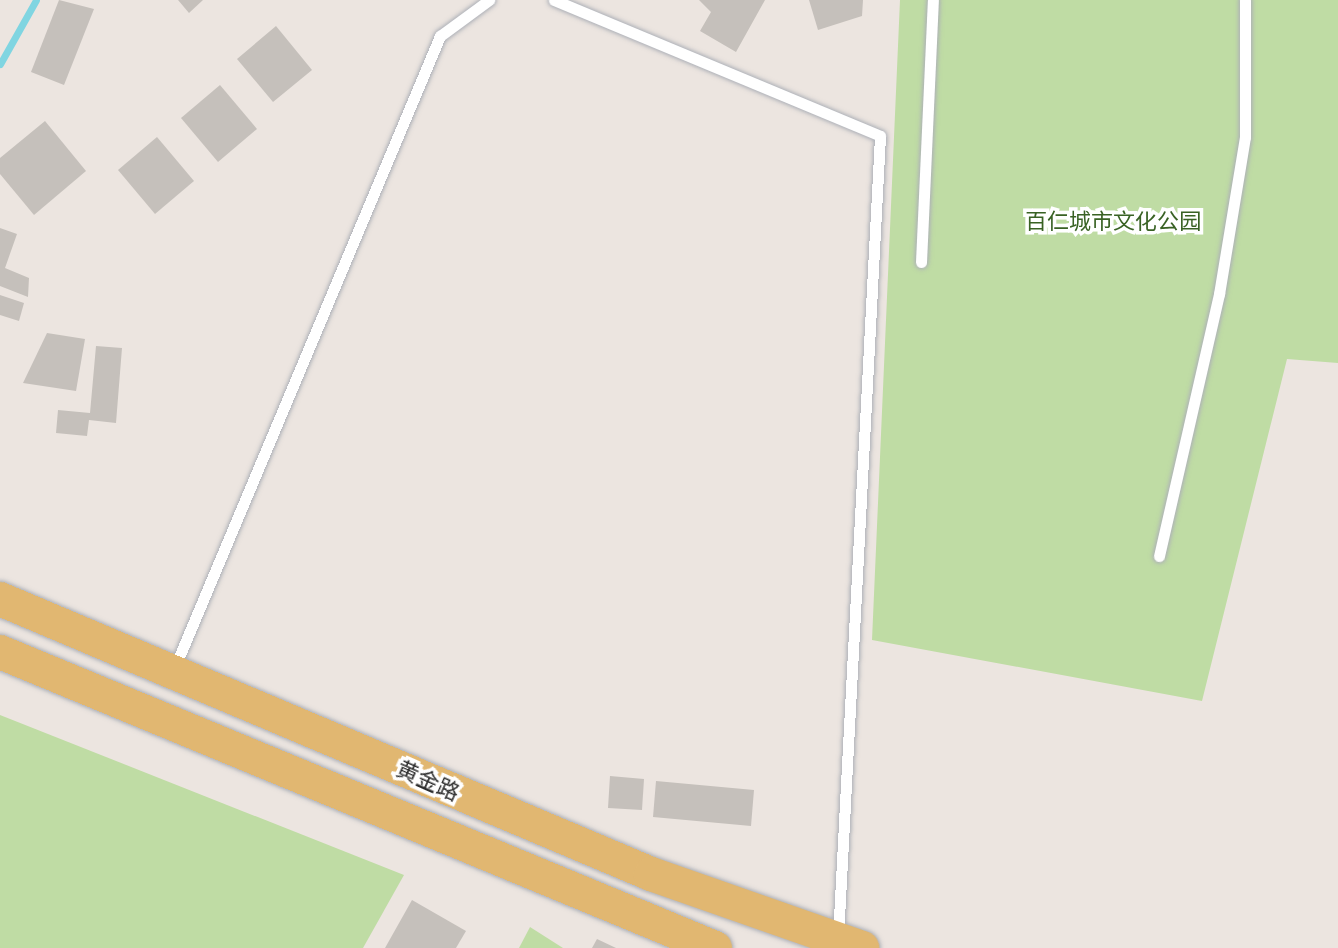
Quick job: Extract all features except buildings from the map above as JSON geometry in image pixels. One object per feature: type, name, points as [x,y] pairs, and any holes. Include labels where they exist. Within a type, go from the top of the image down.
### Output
[{"type":"main road","name":"黄金路","points":[[0,599],[637,869],[850,945]]},
{"type":"main road","points":[[0,652],[715,948]]},
{"type":"lane","points":[[174,671],[440,36],[489,0]]},
{"type":"lane","points":[[554,0],[880,136],[850,945]]},
{"type":"lane","points":[[921,262],[933,0]]},
{"type":"lane","points":[[1159,556],[1219,294],[1245,137],[1245,0]]},
{"type":"green space","name":"百仁城市文化公园","points":[[900,0],[1338,0],[1338,363],[1287,359],[1202,701],[872,640]]},
{"type":"green space","points":[[0,715],[404,875],[363,948],[0,948]]},
{"type":"green space","points":[[530,927],[563,948],[519,948]]},
{"type":"waterway","points":[[0,64],[36,0]]}]
